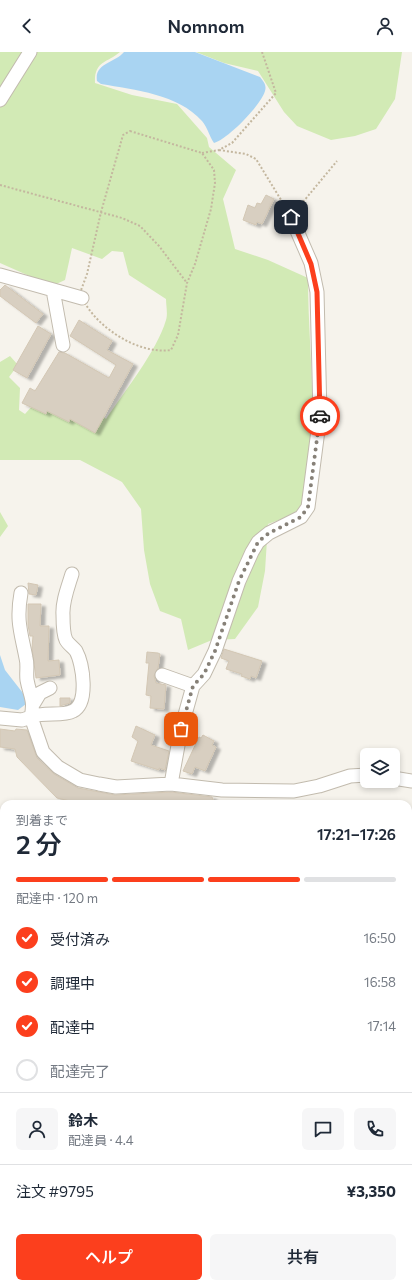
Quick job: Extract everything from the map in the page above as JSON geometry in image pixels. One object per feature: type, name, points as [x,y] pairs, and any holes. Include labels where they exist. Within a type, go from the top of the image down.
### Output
[{"type":"street","points":[[0,100],[30,52]]},
{"type":"street","points":[[172,784],[181,729],[193,686],[204,674],[215,651],[239,581],[258,542],[269,533],[301,517],[308,507],[320,415],[317,292],[311,264],[291,217]]},
{"type":"street","points":[[0,275],[82,298]]},
{"type":"street","points":[[53,290],[63,345]]},
{"type":"street","points":[[0,718],[22,720],[39,714],[73,712],[82,700],[82,668],[76,651],[66,640],[62,614],[66,593],[72,574]]},
{"type":"street","points":[[21,593],[18,609],[19,629],[27,660],[27,679],[34,703]]},
{"type":"street","points":[[162,675],[193,686]]},
{"type":"street","points":[[50,688],[40,693],[34,703],[31,717],[43,752],[58,767],[80,780],[116,787],[172,784],[222,790],[294,790],[319,786],[350,776],[360,775]]},
{"type":"street","points":[[400,779],[412,780]]},
{"type":"path","points":[[202,153],[214,170],[215,183],[211,209],[188,283],[178,335],[171,350],[163,351],[119,338],[88,309],[80,293],[87,274],[101,212],[123,136],[130,131],[202,153],[219,150],[232,143],[276,93],[262,52]]},
{"type":"path","points":[[219,150],[246,154],[256,159],[278,193],[291,217],[337,162]]},
{"type":"path","points":[[0,185],[122,218],[140,226],[159,246],[188,283]]},
{"type":"green space","points":[[0,52],[120,52],[99,66],[95,76],[95,83],[132,95],[177,104],[207,138],[209,147],[236,170],[223,199],[235,249],[268,260],[308,278],[312,434],[302,507],[290,516],[268,524],[265,571],[258,607],[235,639],[212,640],[188,650],[181,619],[160,611],[150,584],[144,550],[141,509],[122,482],[80,460],[0,460],[0,362],[10,356],[18,365],[9,377],[20,388],[19,410],[25,414],[32,406],[83,396],[106,419],[148,358],[162,332],[167,318],[167,312],[166,299],[129,275],[123,252],[112,251],[102,259],[72,248],[65,280],[52,286],[0,263]]},
{"type":"green space","points":[[196,52],[402,52],[395,99],[376,129],[355,136],[331,140],[297,126],[284,112],[258,71],[224,63]]},
{"type":"green space","points":[[0,512],[8,526],[0,537]]},
{"type":"water","points":[[124,52],[195,52],[260,77],[265,85],[265,91],[251,113],[227,135],[214,143],[202,121],[181,105],[168,99],[142,91],[101,84],[97,81],[99,70]]},
{"type":"water","points":[[0,655],[5,670],[26,697],[26,704],[18,710],[0,707]]},
{"type":"building","points":[[266,195],[274,199],[262,224],[257,222],[256,225],[243,220],[248,205],[255,208],[257,203],[261,204]]},
{"type":"building","points":[[5,285],[43,314],[36,323],[0,296],[0,290]]},
{"type":"building","points":[[79,320],[112,341],[107,350],[133,364],[95,433],[70,419],[69,422],[47,411],[46,414],[22,403],[30,388],[35,391],[59,352],[65,353],[109,378],[116,365],[70,336]]},
{"type":"building","points":[[38,326],[51,334],[27,378],[13,370]]},
{"type":"building","points":[[28,583],[38,585],[36,595],[29,594]]},
{"type":"building","points":[[28,604],[41,604],[40,626],[49,626],[48,661],[59,660],[60,675],[36,678],[32,648],[33,636],[30,636],[28,625]]},
{"type":"building","points":[[224,649],[262,661],[256,678],[251,676],[250,679],[241,676],[242,674],[226,669],[229,661],[221,658]]},
{"type":"building","points":[[147,652],[160,654],[158,668],[154,676],[156,683],[166,685],[164,709],[150,708],[151,696],[146,695],[149,663],[146,663]]},
{"type":"building","points":[[60,698],[70,698],[70,703],[60,706]]},
{"type":"building","points":[[136,726],[155,735],[151,745],[169,751],[165,770],[159,768],[159,770],[131,761],[138,741],[132,737]]},
{"type":"building","points":[[0,729],[15,731],[16,729],[27,730],[37,758],[54,774],[78,788],[115,795],[171,792],[212,797],[213,800],[66,800],[57,798],[17,757],[15,749],[0,747]]},
{"type":"building","points":[[203,735],[214,741],[212,745],[216,747],[205,771],[195,767],[192,774],[183,771],[199,737],[201,738]]},
{"type":"way so far","points":[[181,729],[193,686],[204,674],[215,651],[239,581],[252,552],[258,542],[269,533],[301,517],[308,507],[320,416]]},
{"type":"route","points":[[291,217],[311,264],[317,292],[320,416]]}]
